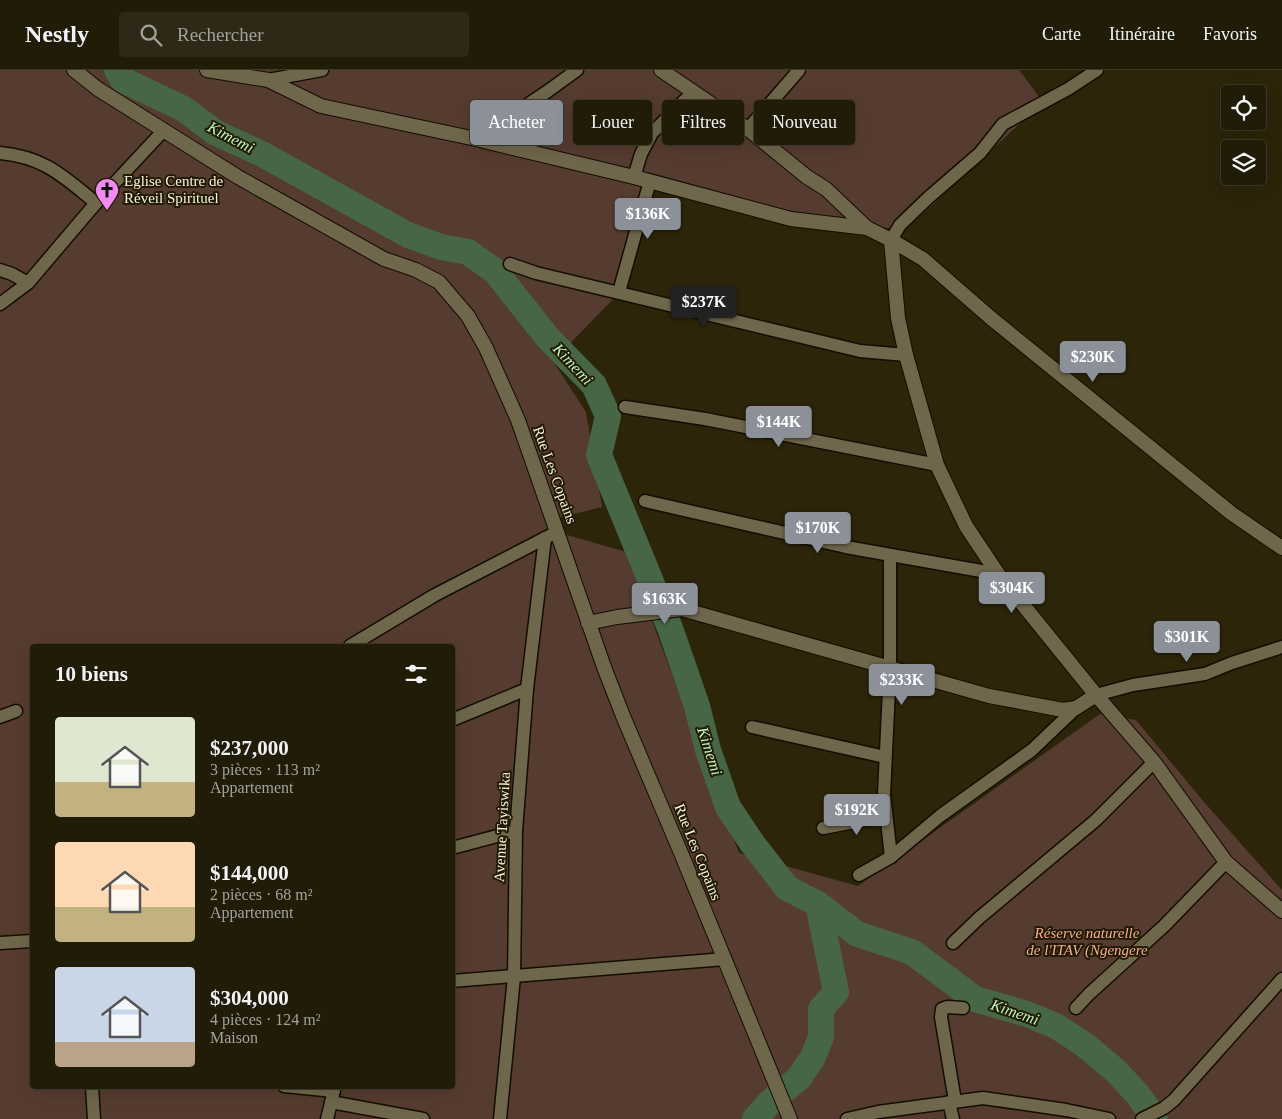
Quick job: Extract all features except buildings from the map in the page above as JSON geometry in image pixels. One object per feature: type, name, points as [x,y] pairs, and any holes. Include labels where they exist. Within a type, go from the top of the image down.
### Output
[{"type":"street","name":"Rue Les Copains","points":[[74,70],[98,89],[238,177],[384,259],[416,270],[438,282],[468,316],[486,348],[518,420],[558,531],[588,623],[623,716],[725,959],[788,1116]]},
{"type":"street","points":[[208,70],[268,80],[321,106],[470,138]]},
{"type":"street","points":[[268,80],[322,70]]},
{"type":"street","points":[[534,100],[577,70]]},
{"type":"street","points":[[661,70],[748,129],[807,177],[826,189],[867,228],[923,259],[992,319],[1231,513],[1282,548]]},
{"type":"street","points":[[748,129],[799,70]]},
{"type":"street","points":[[1097,70],[1068,89],[1003,124],[980,153],[900,225],[891,240],[898,318],[906,355],[938,465],[966,526],[998,574],[1096,695],[1154,762],[1226,862],[1282,911]]},
{"type":"street","points":[[634,177],[641,154],[652,133],[693,92]]},
{"type":"street","points":[[0,304],[28,284],[96,203],[164,130]]},
{"type":"street","points":[[501,145],[650,181],[791,219],[867,228]]},
{"type":"street","points":[[0,153],[16,155],[58,172],[96,203]]},
{"type":"street","points":[[619,292],[650,181]]},
{"type":"street","points":[[510,264],[536,273],[860,351],[906,355]]},
{"type":"street","points":[[0,270],[12,274],[28,284]]},
{"type":"street","points":[[625,407],[705,419],[938,465]]},
{"type":"street","points":[[646,501],[846,547],[998,574]]},
{"type":"street","points":[[353,644],[435,595],[558,531]]},
{"type":"street","name":"Avenue Tayiswika","points":[[500,1119],[514,977],[516,831],[526,689],[545,538]]},
{"type":"street","points":[[890,556],[890,668],[884,794],[891,857]]},
{"type":"street","points":[[588,623],[646,612],[682,609],[989,696],[1063,710],[1076,708]]},
{"type":"street","points":[[859,875],[891,857],[940,816],[1032,750],[1076,708],[1096,695],[1133,686],[1205,674],[1282,647]]},
{"type":"street","points":[[455,719],[526,689]]},
{"type":"street","points":[[0,717],[16,711]]},
{"type":"street","points":[[752,727],[885,757]]},
{"type":"street","points":[[953,943],[979,918],[1096,820],[1154,762]]},
{"type":"street","points":[[823,828],[886,816]]},
{"type":"street","points":[[455,847],[516,831]]},
{"type":"street","points":[[1076,1008],[1164,926],[1226,862]]},
{"type":"street","points":[[0,943],[30,941]]},
{"type":"street","points":[[455,981],[725,959]]},
{"type":"street","points":[[1142,1119],[1164,1108],[1180,1094],[1282,979]]},
{"type":"street","points":[[953,1119],[941,1017],[942,1009],[963,1008]]},
{"type":"street","points":[[92,1089],[94,1119]]},
{"type":"street","points":[[305,1089],[334,1093],[423,1119]]},
{"type":"street","points":[[327,1119],[334,1093]]},
{"type":"street","points":[[847,1119],[878,1112],[983,1098],[1066,1110],[1109,1119]]},
{"type":"green space","name":"Réserve naturelle de l'ITAV (Ngengere","points":[[0,70],[1019,70],[1043,102],[912,224],[887,228],[787,210],[648,172],[618,294],[553,361],[586,412],[602,507],[546,521],[550,530],[626,552],[739,853],[858,886],[1100,714],[1136,720],[1204,802],[1282,890],[1282,1119],[0,1119]]},
{"type":"waterway","name":"Kimemi","points":[[117,70],[123,80],[184,109],[216,133],[262,154],[408,235],[441,247],[468,252],[495,271],[548,338],[594,385],[608,416],[599,455],[670,628],[697,706],[708,750],[728,807],[752,843],[787,888],[818,904],[857,934],[912,952],[975,999],[1027,1014],[1056,1026],[1085,1045],[1116,1071],[1138,1095],[1155,1119]]},
{"type":"waterway","points":[[755,1119],[771,1101],[799,1078],[813,1057],[821,1037],[821,1009],[836,992],[818,904]]},
{"type":"place","name":"Eglise Centre de Réveil Spirituel","points":[[107,211]]}]
